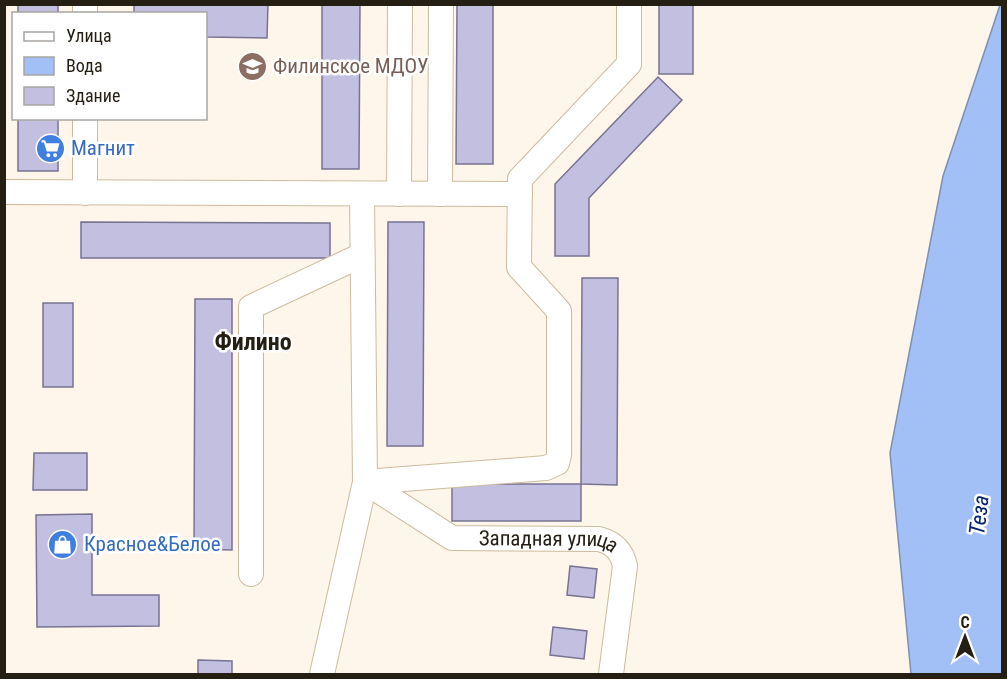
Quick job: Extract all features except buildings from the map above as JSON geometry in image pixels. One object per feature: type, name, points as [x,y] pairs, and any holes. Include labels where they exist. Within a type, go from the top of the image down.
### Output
[{"type":"street","points":[[399,194],[400,4]]},
{"type":"street","points":[[440,194],[441,4]]},
{"type":"street","points":[[365,482],[546,468],[557,463],[559,455],[559,311],[519,267],[520,179],[629,64],[629,4]]},
{"type":"street","points":[[85,120],[85,193]]},
{"type":"street","points":[[4,192],[520,194]]},
{"type":"street","points":[[322,675],[365,482],[362,194]]},
{"type":"street","points":[[251,574],[251,307],[362,255]]},
{"type":"street","name":"Западная улица","points":[[365,482],[452,538],[599,539],[614,545],[620,551],[625,567],[611,675]]},
{"type":"water","name":"Теза","points":[[1000,5],[1002,5],[1002,674],[911,674],[890,453],[943,176]]},
{"type":"place","name":"Филинское МДОУ","points":[[252,66]]},
{"type":"place","name":"Магнит","points":[[50,148]]},
{"type":"place","name":"Красное&Белое","points":[[63,544]]},
{"type":"district","name":"Филино","points":[[253,342]]}]
